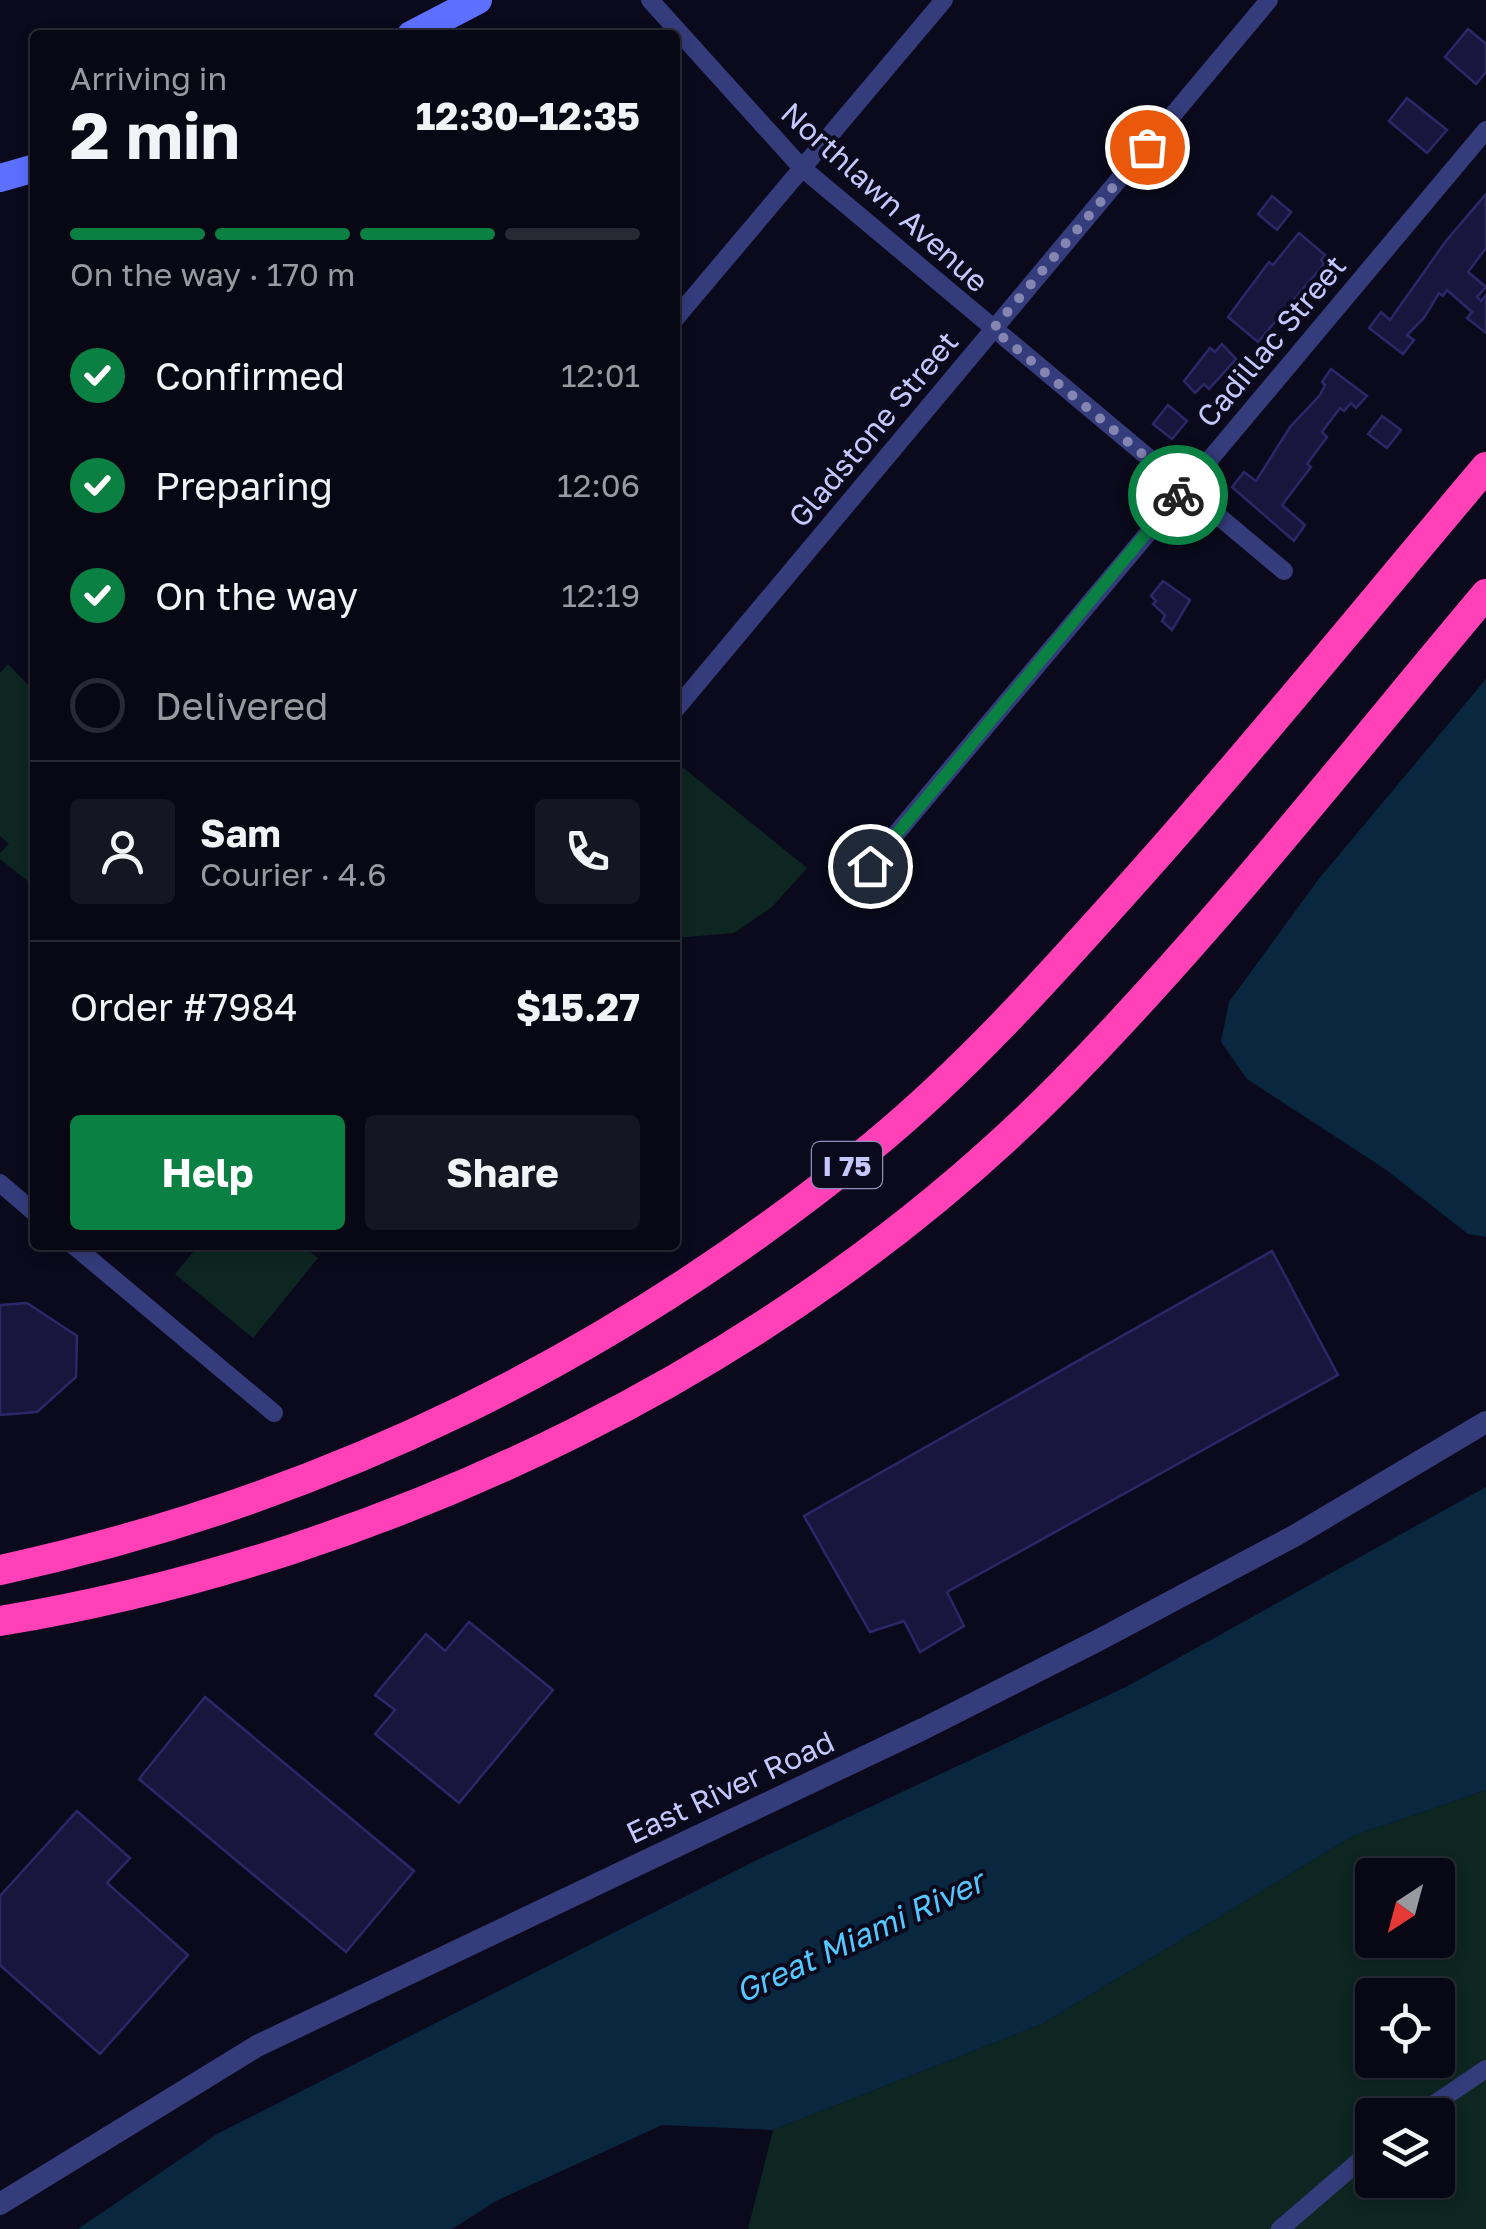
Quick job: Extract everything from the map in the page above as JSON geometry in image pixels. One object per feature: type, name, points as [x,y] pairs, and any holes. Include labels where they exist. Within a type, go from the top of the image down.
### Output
[{"type":"highway","name":"I 75","points":[[0,1570],[151,1534],[326,1474],[458,1414],[603,1338],[788,1216],[950,1076],[1061,963],[1187,824],[1486,467]]},
{"type":"highway","name":"I 75","points":[[0,1621],[124,1598],[284,1554],[358,1527],[498,1468],[662,1384],[828,1281],[946,1188],[1064,1082],[1242,884],[1486,594]]},
{"type":"main road","points":[[421,30],[478,0]]},
{"type":"main road","points":[[0,178],[30,169]]},
{"type":"street","name":"Northlawn Avenue","points":[[650,0],[677,30]]},
{"type":"street","points":[[680,313],[944,0]]},
{"type":"street","name":"Gladstone Street","points":[[680,704],[1269,0]]},
{"type":"street","name":"Northlawn Avenue","points":[[680,33],[801,166],[1284,572]]},
{"type":"street","name":"Cadillac Street","points":[[870,866],[1486,130]]},
{"type":"street","points":[[0,1183],[30,1209]]},
{"type":"street","points":[[79,1250],[274,1413]]},
{"type":"street","name":"East River Road","points":[[0,2204],[257,2046],[924,1729],[1098,1641],[1296,1536],[1486,1422]]},
{"type":"street","points":[[1443,2098],[1486,2069]]},
{"type":"street","points":[[1280,2229],[1355,2165]]},
{"type":"green space","points":[[8,664],[30,687],[30,883],[0,859],[0,853],[9,844],[0,836],[0,673]]},
{"type":"green space","points":[[680,765],[807,868],[772,907],[734,933],[680,938]]},
{"type":"green space","points":[[195,1250],[308,1250],[318,1258],[253,1338],[175,1274]]},
{"type":"green space","points":[[1486,1790],[1486,2229],[748,2229],[773,2130],[1042,2024],[1353,1836]]},
{"type":"water","points":[[1486,679],[1486,1237],[1468,1234],[1385,1169],[1247,1079],[1221,1042],[1229,1002],[1318,880]]},
{"type":"water","name":"Great Miami River","points":[[1486,1487],[1486,1790],[1353,1836],[1042,2024],[773,2130],[662,2125],[496,2201],[452,2229],[78,2229],[217,2134],[757,1860],[1126,1687]]},
{"type":"building","points":[[1468,29],[1486,44],[1486,72],[1476,84],[1445,57]]},
{"type":"building","points":[[1407,98],[1447,130],[1427,153],[1389,121]]},
{"type":"building","points":[[1486,194],[1486,248],[1468,272],[1486,287],[1477,297],[1481,301],[1486,295],[1486,333],[1467,318],[1472,312],[1447,290],[1443,296],[1439,293],[1424,318],[1407,335],[1414,340],[1403,354],[1369,328],[1381,312],[1390,320],[1446,241]]},
{"type":"building","points":[[1272,196],[1291,212],[1277,230],[1258,214]]},
{"type":"building","points":[[1299,233],[1325,255],[1321,260],[1324,264],[1258,342],[1228,317],[1269,262],[1273,265]]},
{"type":"building","points":[[1222,344],[1236,359],[1209,389],[1204,384],[1195,393],[1184,381],[1210,348],[1215,352]]},
{"type":"building","points":[[1331,369],[1367,396],[1356,408],[1351,403],[1344,411],[1340,408],[1322,432],[1327,437],[1307,464],[1311,467],[1282,505],[1305,525],[1294,541],[1232,487],[1244,472],[1256,481],[1290,427],[1320,395],[1325,385],[1322,382]]},
{"type":"building","points":[[1168,405],[1187,421],[1172,439],[1153,424]]},
{"type":"building","points":[[1382,416],[1401,430],[1387,448],[1368,434]]},
{"type":"building","points":[[1163,581],[1190,600],[1172,630],[1162,621],[1165,615],[1153,604],[1156,601],[1151,596]]},
{"type":"building","points":[[1272,1251],[1338,1375],[947,1592],[964,1626],[920,1652],[904,1621],[870,1632],[804,1516]]},
{"type":"building","points":[[27,1303],[77,1336],[76,1377],[37,1412],[0,1415],[0,1305]]},
{"type":"building","points":[[469,1622],[553,1690],[459,1803],[375,1734],[395,1710],[375,1695],[426,1634],[445,1651]]},
{"type":"building","points":[[205,1697],[414,1871],[346,1952],[139,1779]]},
{"type":"building","points":[[77,1811],[130,1858],[107,1883],[188,1955],[100,2054],[0,1965],[0,1896]]},
{"type":"way so far","points":[[1147,147],[993,329],[1183,488],[1178,495]]},
{"type":"route","points":[[870,866],[1178,495]]}]
